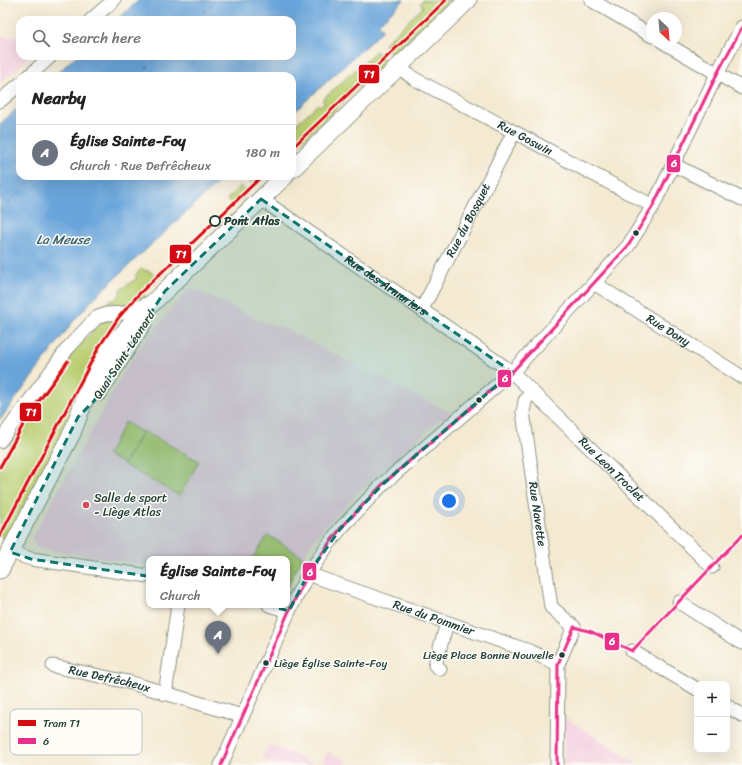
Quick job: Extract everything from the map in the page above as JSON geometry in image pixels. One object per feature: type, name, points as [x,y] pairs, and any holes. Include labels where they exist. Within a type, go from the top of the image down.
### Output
[{"type":"main road","points":[[296,165],[468,0]]},
{"type":"main road","name":"Quai Saint-Léonard","points":[[0,570],[72,433],[86,396],[115,340],[281,180]]},
{"type":"main road","name":"Quai Saint-Léonard","points":[[78,417],[94,401],[115,365],[146,319],[163,299],[160,296]]},
{"type":"street","points":[[96,16],[114,0]]},
{"type":"street","points":[[591,0],[646,32]]},
{"type":"street","points":[[221,765],[289,611],[308,574],[341,528],[372,495],[512,372],[628,246],[653,206],[717,74],[742,27]]},
{"type":"street","points":[[673,48],[742,88]]},
{"type":"street","points":[[33,72],[46,60]]},
{"type":"street","name":"Rue Goswin","points":[[398,67],[413,78],[653,206]]},
{"type":"street","points":[[0,101],[16,87]]},
{"type":"street","name":"Rue du Bosquet","points":[[422,308],[514,132]]},
{"type":"street","points":[[674,165],[742,199]]},
{"type":"street","name":"Rue des Armuriers","points":[[260,199],[280,214],[422,308],[512,372]]},
{"type":"street","name":"Rue Dony","points":[[594,283],[742,377]]},
{"type":"street","name":"Quai Saint-Léonard","points":[[0,441],[74,340],[96,318],[106,314],[124,313],[160,296]]},
{"type":"street","points":[[114,313],[127,329],[126,337],[115,365]]},
{"type":"street","name":"Rue Leon Troclet","points":[[512,372],[712,567]]},
{"type":"street","name":"Rue Navette","points":[[531,392],[525,401],[523,412],[551,607],[574,627],[558,664]]},
{"type":"street","points":[[10,552],[31,559],[146,576]]},
{"type":"street","name":"Rue du Pommier","points":[[308,574],[528,650],[558,664]]},
{"type":"street","points":[[679,602],[742,643]]},
{"type":"street","name":"Rue Defrêcheux","points":[[165,694],[178,608]]},
{"type":"street","points":[[279,608],[289,611]]},
{"type":"street","points":[[440,669],[435,665],[436,656],[447,623]]},
{"type":"street","points":[[632,651],[694,687]]},
{"type":"street","points":[[557,765],[558,664]]},
{"type":"street","name":"Rue Defrêcheux","points":[[53,666],[128,682],[242,716]]},
{"type":"street","points":[[730,708],[742,715]]},
{"type":"highlighted area","points":[[261,199],[512,372],[383,484],[341,528],[308,574],[289,611],[181,581],[31,559],[10,552],[78,417],[94,401],[165,291]]},
{"type":"shaded area","points":[[0,36],[16,38],[16,60],[26,60],[0,83]]},
{"type":"shaded area","points":[[190,287],[266,323],[279,326],[453,414],[448,419],[440,419],[355,496],[313,540],[303,557],[268,535],[254,556],[146,556],[146,566],[37,548],[32,538],[125,370],[144,342]]},
{"type":"shaded area","points":[[564,717],[586,731],[639,765],[564,765]]},
{"type":"shaded area","points":[[269,744],[315,765],[277,765],[262,759]]},
{"type":"shaded area","points":[[327,752],[347,761],[346,765],[322,765]]},
{"type":"green space","points":[[423,0],[450,0],[393,55],[384,44],[423,7],[420,3]]},
{"type":"green space","points":[[376,51],[386,61],[296,147],[296,124],[318,104],[320,106],[324,102],[322,100]]},
{"type":"green space","points":[[248,180],[262,180],[255,187]]},
{"type":"green space","points":[[241,186],[248,193],[234,206],[227,199]]},
{"type":"green space","points":[[141,269],[151,272],[158,279],[143,294],[147,298],[125,307],[103,307],[112,299],[114,301],[121,293],[119,291],[137,278],[135,276]]},
{"type":"green space","points":[[112,320],[119,325],[7,540],[0,536],[0,462],[26,416],[61,365],[102,321]]},
{"type":"green space","points":[[125,422],[142,432],[124,464],[107,455]]},
{"type":"green space","points":[[143,431],[199,461],[180,496],[124,465]]},
{"type":"green space","points":[[268,535],[303,557],[290,581],[290,556],[254,556]]},
{"type":"water","points":[[139,0],[404,0],[378,24],[383,30],[296,110],[296,72],[58,72],[72,60],[296,60],[296,16],[121,16]]},
{"type":"water","name":"La Meuse","points":[[16,110],[16,180],[221,180],[95,297],[72,323],[0,420],[0,124]]},
{"type":"ferry route","points":[[200,16],[216,0]]},
{"type":"ferry route","points":[[143,72],[155,60]]},
{"type":"ferry route","points":[[0,212],[32,180]]},
{"type":"tram line","name":"T1","points":[[296,144],[446,0]]},
{"type":"tram line","name":"T1","points":[[0,536],[99,347],[119,317],[139,294],[258,180]]},
{"type":"tram line","name":"T1","points":[[0,467],[28,416],[68,361]]},
{"type":"transit line","name":"6","points":[[221,765],[289,611],[308,574],[328,545],[341,528],[383,484],[512,372],[628,246],[653,206],[717,74],[742,27]]},
{"type":"transit line","name":"6","points":[[557,765],[558,664],[574,627],[592,632],[632,651],[742,535]]},
{"type":"place","name":"Pont Atlas","points":[[215,221]]},
{"type":"place","name":"Salle de sport - Liège Atlas","points":[[86,505]]},
{"type":"place","name":"Église Sainte-Foy","points":[[218,654]]},
{"type":"place","name":"Liège Place Bonne Nouvelle","points":[[562,655]]},
{"type":"place","name":"Liège Église Sainte-Foy","points":[[266,663]]}]
